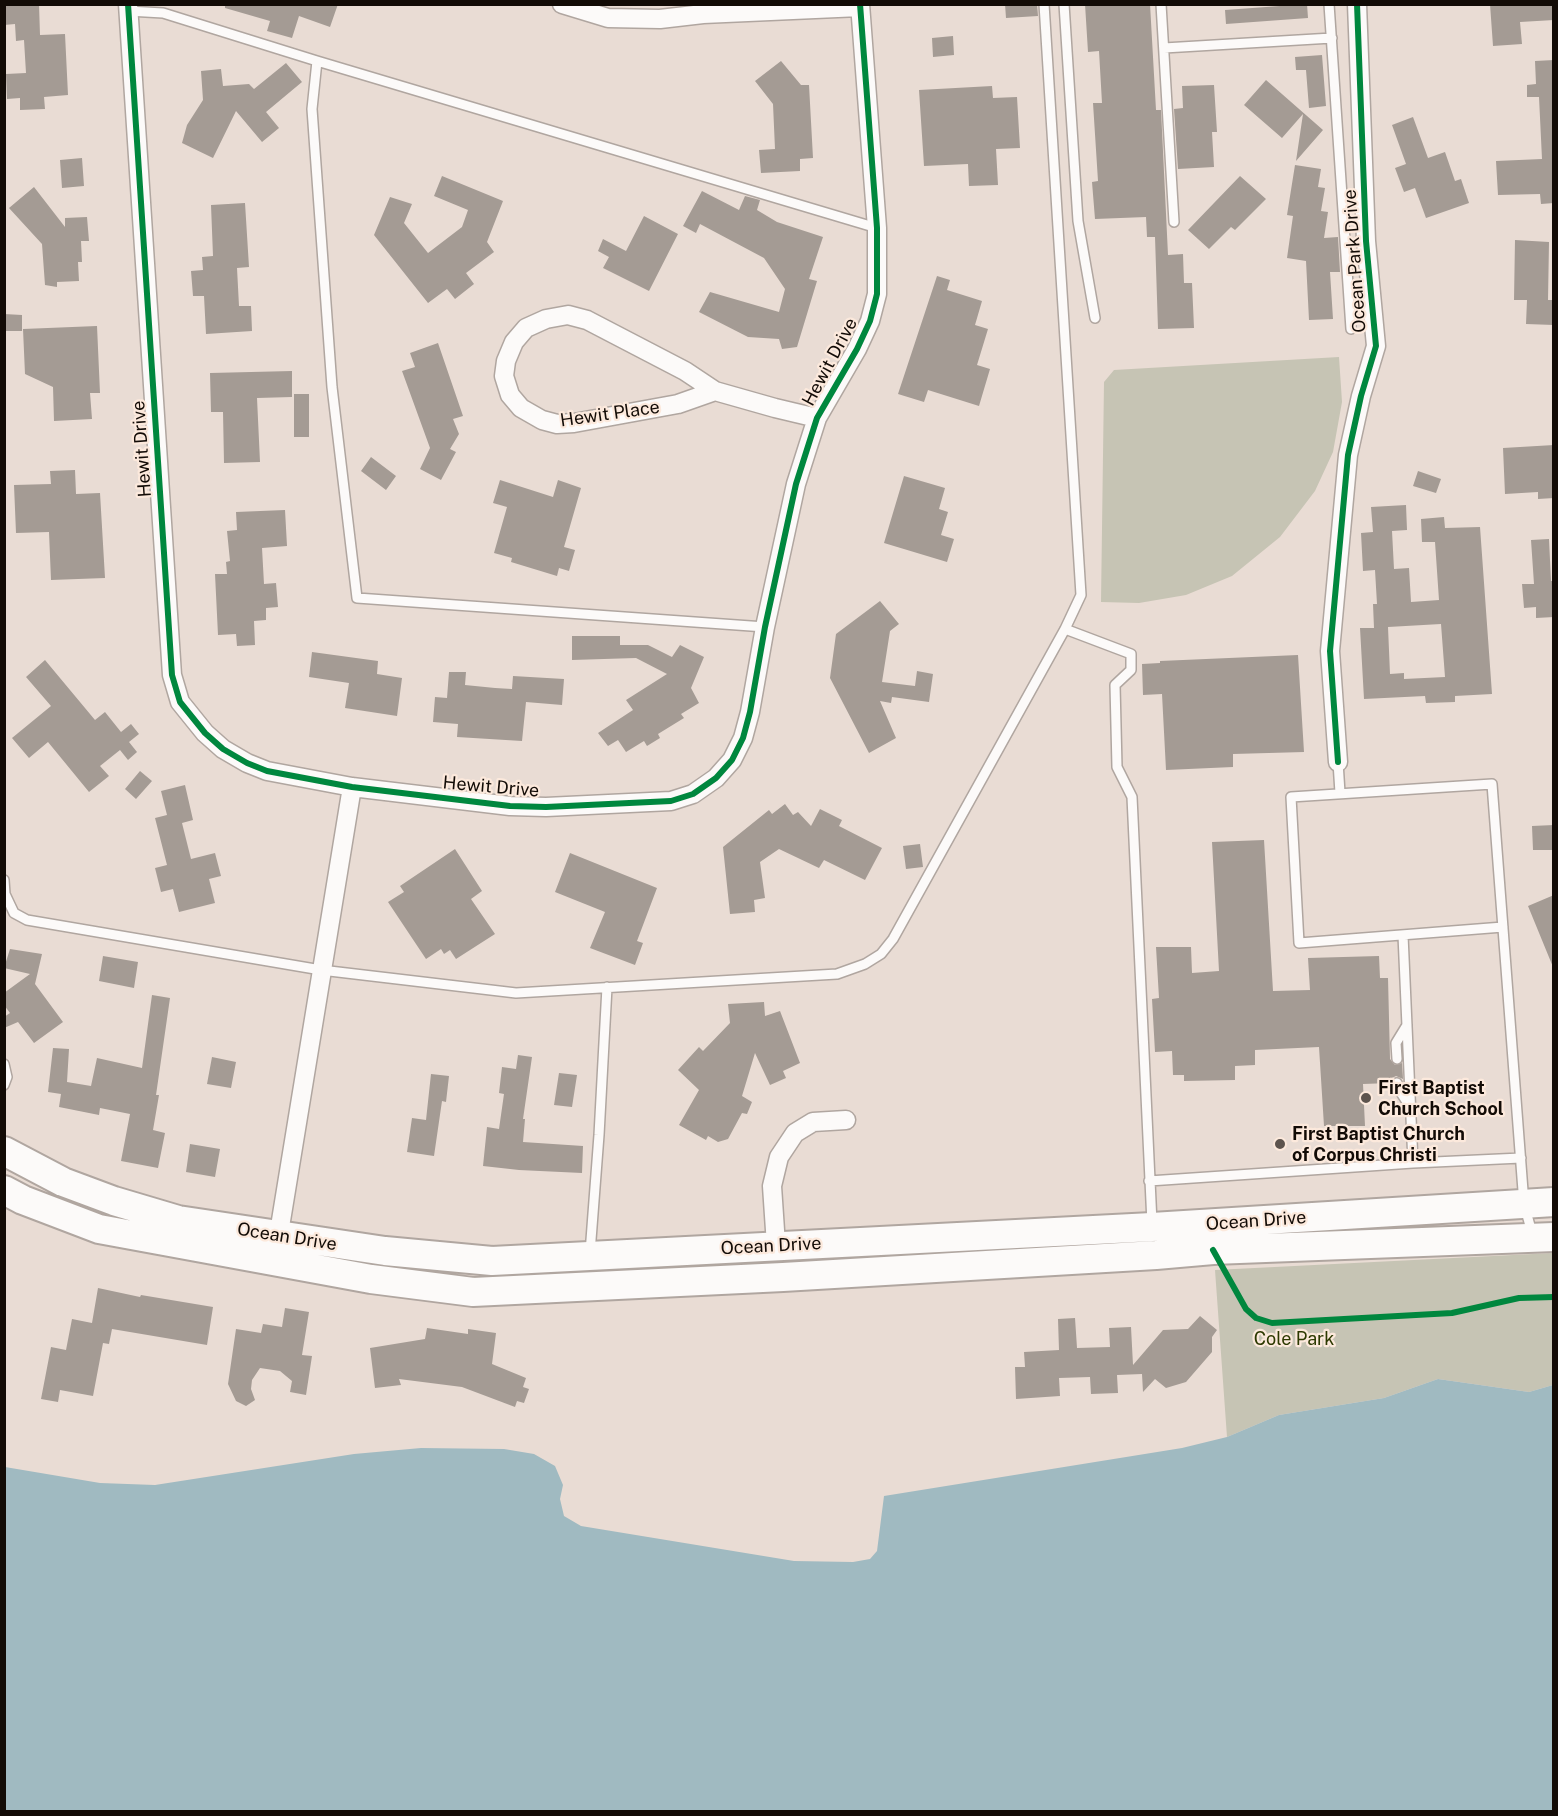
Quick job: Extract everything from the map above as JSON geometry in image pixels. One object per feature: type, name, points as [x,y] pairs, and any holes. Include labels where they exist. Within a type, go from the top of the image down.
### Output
[{"type":"main road","name":"Ocean Drive","points":[[4,1151],[63,1182],[114,1201],[372,1279],[473,1292],[795,1277],[1554,1202]]},
{"type":"main road","name":"Ocean Drive","points":[[4,1190],[23,1200],[99,1229],[276,1249],[385,1251],[492,1261],[776,1245],[1154,1241],[1213,1250],[1543,1238]]},
{"type":"street","name":"Hewit Drive","points":[[128,8],[172,675],[184,708],[205,733],[223,749],[267,771],[351,787],[510,806],[546,807],[671,801],[693,794],[716,778],[732,760],[743,738],[796,484],[817,418],[857,349],[870,321],[877,294],[877,228],[860,6],[704,14],[660,19],[608,18],[562,4]]},
{"type":"street","name":"Ocean Park Drive","points":[[1338,762],[1330,651],[1344,490],[1348,455],[1361,396],[1376,346],[1366,241],[1357,4]]},
{"type":"street","name":"Hewit Place","points":[[715,391],[678,404],[557,424],[542,420],[521,408],[510,395],[504,376],[506,361],[514,342],[526,328],[546,319],[568,315],[587,320],[685,371],[715,391],[817,418]]},
{"type":"street","points":[[276,1249],[351,787]]},
{"type":"street","points":[[776,1245],[772,1186],[780,1157],[795,1133],[813,1122],[846,1120]]},
{"type":"lane","points":[[4,880],[5,894],[14,913],[27,920],[321,970],[516,993],[837,974],[865,964],[881,954],[893,939],[1065,629],[1081,595],[1044,4]]},
{"type":"lane","points":[[1064,4],[1078,221],[1095,318]]},
{"type":"lane","points":[[1161,4],[1174,222]]},
{"type":"lane","points":[[1329,4],[1351,328]]},
{"type":"lane","points":[[128,8],[163,12],[317,61],[877,228]]},
{"type":"lane","points":[[1164,48],[1332,38]]},
{"type":"lane","points":[[317,61],[312,109],[313,132],[332,387],[357,598],[765,627]]},
{"type":"lane","points":[[1065,629],[1131,654],[1131,670],[1115,685],[1116,767],[1132,798],[1149,1181],[1154,1241]]},
{"type":"lane","points":[[1338,762],[1340,794]]},
{"type":"lane","points":[[1503,927],[1299,943],[1292,797],[1492,784],[1521,1158],[1524,1204],[1543,1238]]},
{"type":"lane","points":[[1403,935],[1413,1163]]},
{"type":"lane","points":[[590,1255],[601,1112],[607,987]]},
{"type":"lane","points":[[1396,1059],[1396,1043],[1407,1025]]},
{"type":"lane","points":[[4,1064],[7,1077],[4,1085]]},
{"type":"lane","points":[[1397,1083],[1410,1107]]},
{"type":"lane","points":[[1149,1181],[1521,1158]]},
{"type":"path","points":[[1213,1250],[1246,1309],[1257,1318],[1272,1323],[1452,1313],[1519,1298],[1554,1297]]},
{"type":"green space","points":[[1339,357],[1342,402],[1333,452],[1315,491],[1280,537],[1232,576],[1186,595],[1139,603],[1101,602],[1104,382],[1114,370]]},
{"type":"green space","name":"Cole Park","points":[[1553,1253],[1553,1385],[1529,1392],[1438,1379],[1384,1398],[1279,1415],[1227,1437],[1215,1270]]},
{"type":"water","points":[[1438,1379],[1529,1392],[1553,1385],[1553,1811],[5,1811],[5,1467],[100,1483],[155,1485],[354,1454],[421,1448],[504,1449],[534,1454],[555,1466],[563,1485],[560,1499],[564,1516],[581,1526],[794,1561],[853,1562],[870,1559],[877,1551],[884,1496],[1182,1448],[1227,1437],[1279,1415],[1384,1398]]},
{"type":"building","points":[[4,4],[39,4],[40,35],[65,34],[68,95],[44,97],[45,109],[20,110],[20,98],[7,99],[6,74],[26,73],[24,40],[16,41],[15,24],[4,25]]},
{"type":"building","points":[[225,4],[338,4],[330,27],[299,16],[292,38],[267,31],[270,21],[225,8]]},
{"type":"building","points":[[1005,4],[1037,4],[1038,16],[1006,18]]},
{"type":"building","points":[[1085,4],[1150,4],[1156,110],[1161,110],[1168,255],[1183,254],[1184,283],[1192,283],[1194,328],[1158,329],[1155,237],[1147,237],[1146,217],[1095,219],[1092,182],[1098,181],[1093,103],[1102,103],[1099,51],[1088,52]]},
{"type":"building","points":[[1307,4],[1308,18],[1226,24],[1225,10]]},
{"type":"building","points":[[1490,4],[1554,4],[1554,20],[1520,22],[1522,44],[1493,46]]},
{"type":"building","points":[[953,36],[954,55],[933,57],[932,38]]},
{"type":"building","points":[[1322,55],[1326,106],[1309,108],[1306,70],[1296,70],[1295,57]]},
{"type":"building","points":[[1554,60],[1554,203],[1541,204],[1540,194],[1498,195],[1496,161],[1542,159],[1539,97],[1527,97],[1527,85],[1536,84],[1535,61]]},
{"type":"building","points":[[781,61],[801,85],[809,85],[813,158],[800,159],[800,171],[761,173],[759,150],[775,149],[773,104],[755,81]]},
{"type":"building","points":[[286,63],[302,82],[266,112],[279,128],[262,142],[236,111],[213,158],[182,143],[187,125],[203,100],[201,71],[221,69],[223,86],[249,84],[254,89]]},
{"type":"building","points":[[1266,80],[1323,130],[1296,161],[1303,114],[1282,138],[1244,105]]},
{"type":"building","points":[[1214,85],[1217,132],[1212,132],[1214,167],[1178,169],[1174,109],[1183,108],[1182,86]]},
{"type":"building","points":[[992,86],[993,98],[1017,97],[1020,148],[996,149],[998,185],[969,186],[968,164],[924,166],[919,90]]},
{"type":"building","points":[[1413,117],[1428,158],[1445,152],[1455,181],[1461,179],[1469,203],[1426,218],[1415,188],[1404,192],[1395,168],[1406,164],[1392,125]]},
{"type":"building","points":[[82,158],[84,186],[62,188],[60,160]]},
{"type":"building","points":[[1295,165],[1321,169],[1318,187],[1325,188],[1321,211],[1328,212],[1324,238],[1338,237],[1340,272],[1330,272],[1333,319],[1309,320],[1306,261],[1287,258],[1293,216],[1287,215]]},
{"type":"building","points":[[442,176],[503,201],[487,242],[494,252],[466,273],[474,284],[455,299],[447,289],[428,303],[374,235],[390,197],[412,204],[404,223],[428,253],[462,227],[468,210],[434,196]]},
{"type":"building","points":[[1240,176],[1266,199],[1235,230],[1231,227],[1209,249],[1188,230]]},
{"type":"building","points":[[34,187],[65,227],[65,218],[87,217],[89,241],[81,241],[82,262],[78,262],[79,281],[57,282],[57,287],[45,285],[42,244],[9,208]]},
{"type":"building","points":[[702,191],[739,210],[745,196],[760,200],[757,210],[777,222],[823,237],[809,279],[817,281],[797,347],[782,349],[779,339],[748,337],[699,312],[710,292],[779,312],[785,289],[764,258],[700,224],[696,233],[683,226]]},
{"type":"building","points":[[245,203],[249,267],[237,268],[239,306],[251,306],[252,331],[206,334],[204,296],[193,296],[191,271],[203,270],[202,257],[213,256],[211,205]]},
{"type":"building","points":[[644,216],[678,234],[649,291],[603,268],[609,257],[598,251],[603,239],[626,251]]},
{"type":"building","points":[[1515,240],[1549,242],[1548,300],[1554,300],[1554,325],[1526,324],[1527,300],[1514,300]]},
{"type":"building","points":[[937,276],[950,280],[947,290],[982,301],[975,325],[988,329],[977,365],[990,369],[979,406],[928,390],[924,402],[898,394]]},
{"type":"building","points":[[4,314],[22,315],[22,331],[4,331]]},
{"type":"building","points":[[97,326],[100,393],[90,393],[92,419],[54,421],[53,387],[25,374],[23,329]]},
{"type":"building","points":[[438,343],[463,416],[453,419],[459,434],[450,449],[456,452],[441,480],[420,469],[430,448],[402,371],[415,367],[410,353]]},
{"type":"building","points":[[292,371],[292,397],[257,398],[260,462],[224,463],[223,412],[211,412],[210,373]]},
{"type":"building","points":[[294,394],[309,394],[309,437],[294,437]]},
{"type":"building","points":[[1554,445],[1554,498],[1538,499],[1538,492],[1505,494],[1503,448]]},
{"type":"building","points":[[371,457],[396,476],[386,490],[361,471]]},
{"type":"building","points":[[75,470],[76,494],[100,493],[105,578],[51,580],[49,532],[16,533],[14,485],[51,484],[50,471]]},
{"type":"building","points":[[1418,471],[1441,479],[1436,493],[1413,486]]},
{"type":"building","points":[[904,476],[945,488],[939,509],[948,512],[941,535],[954,539],[947,562],[884,543]]},
{"type":"building","points":[[500,480],[553,497],[558,480],[581,488],[564,547],[575,550],[569,571],[559,568],[557,576],[511,562],[512,558],[494,553],[507,507],[493,503]]},
{"type":"building","points":[[1406,505],[1407,530],[1392,531],[1394,569],[1409,568],[1411,602],[1439,600],[1435,542],[1422,542],[1421,519],[1444,517],[1445,528],[1480,527],[1492,694],[1455,696],[1455,702],[1426,703],[1425,696],[1364,699],[1360,628],[1374,628],[1373,604],[1377,604],[1375,570],[1363,571],[1361,533],[1373,532],[1371,507]],"holes":[[[1441,624],[1445,677],[1404,679],[1404,673],[1390,674],[1388,627]]]},
{"type":"building","points":[[285,510],[287,546],[262,548],[264,584],[276,583],[278,607],[266,608],[266,620],[254,621],[255,645],[237,646],[236,634],[218,635],[215,574],[227,574],[226,562],[230,561],[227,531],[237,530],[236,512]]},
{"type":"building","points":[[1549,539],[1551,581],[1554,581],[1554,617],[1536,618],[1536,607],[1524,608],[1522,584],[1534,584],[1531,540]]},
{"type":"building","points":[[880,601],[899,624],[890,631],[882,682],[915,686],[917,671],[933,674],[929,702],[892,697],[891,703],[880,701],[896,738],[869,753],[830,678],[836,634]]},
{"type":"building","points":[[572,636],[620,636],[620,645],[648,645],[672,657],[680,645],[704,657],[691,688],[699,703],[681,714],[684,718],[658,734],[660,738],[647,746],[644,741],[626,752],[618,740],[608,746],[598,733],[633,710],[626,700],[667,674],[636,658],[572,660]]},
{"type":"building","points":[[312,652],[378,661],[377,674],[402,678],[397,716],[345,708],[349,683],[309,677]]},
{"type":"building","points":[[1298,655],[1304,752],[1233,754],[1233,767],[1166,770],[1162,694],[1143,695],[1142,664],[1160,663],[1160,661]]},
{"type":"building","points":[[45,660],[95,720],[105,712],[121,732],[131,724],[139,734],[129,742],[137,752],[128,760],[120,750],[100,766],[109,776],[89,792],[48,742],[29,758],[12,738],[51,706],[26,677]]},
{"type":"building","points":[[449,672],[466,672],[465,685],[495,688],[512,689],[513,676],[564,679],[562,705],[526,702],[522,741],[457,737],[458,724],[433,722],[435,697],[447,698]]},
{"type":"building","points":[[140,771],[152,781],[136,799],[125,789]]},
{"type":"building","points":[[185,785],[193,820],[182,823],[191,859],[215,853],[221,876],[209,879],[215,903],[179,912],[173,889],[161,892],[155,868],[167,865],[155,818],[167,815],[161,791]]},
{"type":"building","points":[[785,804],[793,815],[798,812],[811,826],[820,809],[842,820],[839,826],[882,848],[865,880],[824,860],[819,868],[779,849],[760,862],[765,898],[754,900],[755,912],[730,914],[723,847],[769,810],[772,814]]},
{"type":"building","points":[[1554,825],[1554,850],[1533,850],[1532,826]]},
{"type":"building","points":[[1264,840],[1273,991],[1310,990],[1308,958],[1379,956],[1380,978],[1388,978],[1390,1059],[1395,1065],[1402,1063],[1403,1079],[1396,1076],[1390,1083],[1363,1084],[1365,1126],[1324,1126],[1319,1047],[1255,1050],[1255,1065],[1235,1066],[1235,1080],[1184,1081],[1184,1075],[1173,1075],[1172,1051],[1155,1052],[1152,999],[1159,998],[1156,947],[1191,947],[1192,973],[1219,971],[1212,842]]},
{"type":"building","points":[[920,844],[923,867],[906,869],[903,846]]},
{"type":"building","points":[[455,849],[482,891],[471,899],[495,934],[456,959],[450,950],[444,954],[441,949],[426,959],[388,902],[404,892],[400,886]]},
{"type":"building","points":[[570,853],[657,888],[637,941],[643,943],[635,965],[590,948],[605,912],[555,892]]},
{"type":"building","points":[[1554,895],[1554,967],[1553,967],[1528,906]]},
{"type":"building","points":[[10,949],[42,954],[35,984],[63,1022],[34,1043],[18,1022],[4,1028],[4,1017],[10,1013],[4,1005],[4,993],[30,974],[4,968]]},
{"type":"building","points":[[103,956],[138,962],[134,988],[99,981]]},
{"type":"building","points":[[152,995],[170,998],[153,1130],[165,1133],[158,1168],[121,1161],[130,1114],[100,1108],[99,1115],[59,1107],[61,1094],[48,1092],[53,1048],[69,1049],[67,1082],[91,1086],[97,1058],[142,1068]]},
{"type":"building","points":[[764,1002],[765,1016],[780,1011],[800,1063],[783,1071],[786,1078],[770,1085],[755,1053],[742,1096],[752,1102],[747,1114],[742,1113],[728,1139],[718,1142],[708,1136],[706,1140],[679,1125],[699,1090],[678,1070],[699,1047],[703,1051],[730,1023],[728,1004]]},
{"type":"building","points":[[518,1055],[532,1057],[523,1119],[525,1119],[523,1142],[583,1146],[582,1173],[483,1166],[487,1127],[499,1129],[504,1094],[499,1093],[502,1067],[516,1069]]},
{"type":"building","points":[[212,1057],[236,1062],[231,1088],[207,1084]]},
{"type":"building","points":[[559,1073],[577,1075],[572,1107],[554,1105]]},
{"type":"building","points":[[431,1074],[449,1076],[446,1102],[442,1101],[434,1156],[407,1152],[412,1118],[426,1120]]},
{"type":"building","points":[[190,1144],[220,1149],[215,1177],[186,1172]]},
{"type":"building","points":[[98,1288],[140,1297],[141,1295],[213,1307],[207,1345],[112,1329],[109,1344],[103,1343],[93,1396],[60,1390],[58,1402],[41,1399],[51,1347],[66,1350],[72,1319],[92,1323]]},
{"type":"building","points":[[285,1308],[309,1312],[302,1355],[312,1356],[306,1395],[290,1392],[292,1381],[280,1371],[260,1368],[252,1380],[251,1389],[255,1400],[246,1406],[236,1401],[228,1384],[236,1329],[261,1333],[263,1324],[282,1327]]},
{"type":"building","points":[[1200,1316],[1217,1330],[1212,1337],[1212,1352],[1186,1382],[1166,1388],[1155,1379],[1143,1392],[1142,1374],[1117,1375],[1118,1393],[1091,1394],[1090,1377],[1059,1378],[1060,1396],[1016,1399],[1015,1367],[1025,1367],[1024,1352],[1059,1350],[1058,1319],[1075,1318],[1077,1348],[1110,1347],[1109,1328],[1131,1327],[1133,1365],[1163,1330],[1188,1329]]},
{"type":"building","points":[[427,1328],[468,1334],[468,1329],[496,1333],[492,1364],[526,1378],[523,1387],[529,1389],[524,1403],[517,1401],[515,1407],[462,1387],[399,1379],[401,1385],[375,1388],[370,1348],[425,1339]]},
{"type":"cycle path","points":[[128,4],[172,675],[180,702],[205,733],[223,749],[267,771],[352,787],[510,806],[546,807],[671,801],[693,794],[716,778],[732,760],[743,738],[796,484],[817,418],[857,349],[870,321],[877,294],[877,228],[860,4]]},
{"type":"cycle path","points":[[1338,762],[1330,651],[1348,455],[1361,396],[1376,346],[1366,241],[1357,4]]},
{"type":"cycle path","points":[[1213,1250],[1246,1309],[1256,1318],[1272,1323],[1452,1313],[1519,1298],[1554,1297]]},
{"type":"place","name":"First Baptist Church School","points":[[1366,1098]]},
{"type":"place","name":"First Baptist Church of Corpus Christi","points":[[1280,1144]]}]
